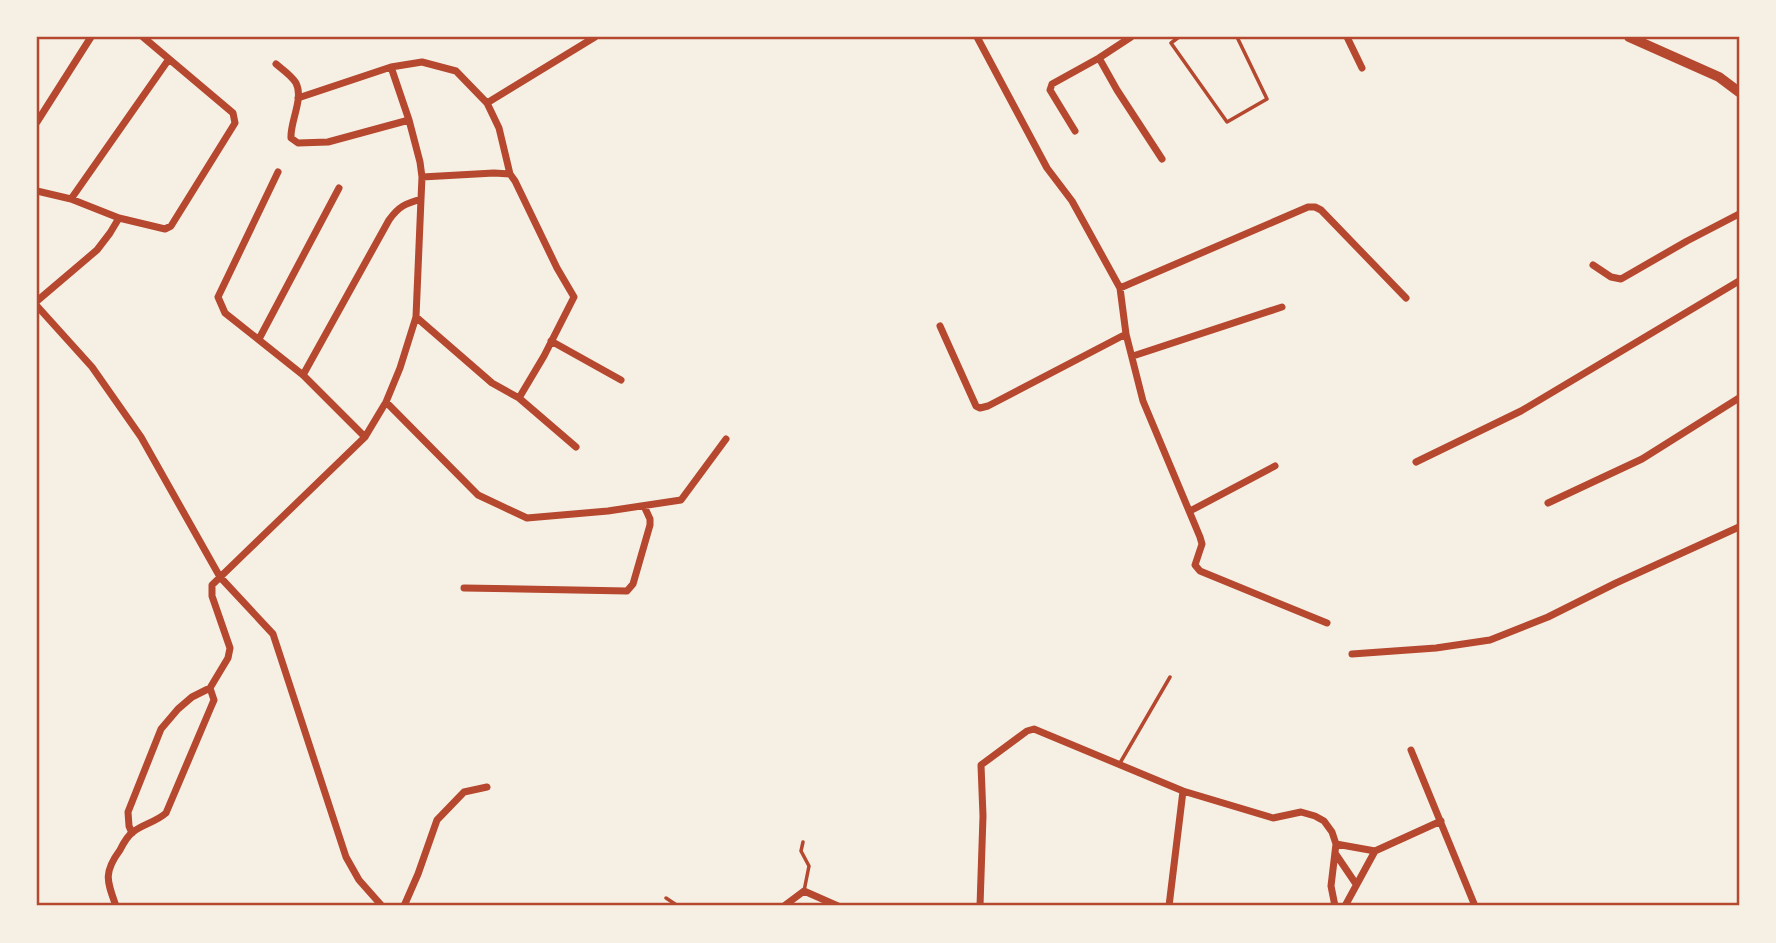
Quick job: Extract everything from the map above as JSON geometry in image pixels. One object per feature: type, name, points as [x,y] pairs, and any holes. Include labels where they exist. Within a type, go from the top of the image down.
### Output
[{"type":"street","points":[[37,122],[91,37]]},
{"type":"street","points":[[37,191],[71,199],[119,218],[165,229],[171,226],[235,123],[233,113],[143,37]]},
{"type":"street","points":[[487,103],[595,37]]},
{"type":"street","points":[[977,37],[1047,168],[1072,201],[1120,288],[1126,334],[1143,401],[1202,544],[1195,565],[1200,571],[1327,623]]},
{"type":"street","points":[[1075,131],[1050,87],[1131,37]]},
{"type":"street","points":[[1348,37],[1362,68]]},
{"type":"street","points":[[1629,37],[1719,77],[1739,92]]},
{"type":"street","points":[[1099,58],[1162,159]]},
{"type":"street","points":[[71,199],[169,59]]},
{"type":"street","points":[[298,98],[391,67],[422,62],[456,71],[487,103],[499,128],[510,174],[574,296],[519,398]]},
{"type":"street","points":[[276,64],[296,84],[298,98],[291,138],[298,143],[328,142],[409,120]]},
{"type":"street","points":[[132,833],[128,812],[161,729],[192,697],[210,688],[228,657],[229,648],[211,590],[212,585],[365,437],[386,402],[400,368],[416,317],[422,177],[409,120],[391,67]]},
{"type":"street","points":[[278,172],[218,297],[225,313],[303,375],[365,437]]},
{"type":"street","points":[[422,177],[510,174]]},
{"type":"street","points":[[259,339],[339,188]]},
{"type":"street","points":[[303,375],[388,219],[405,204],[421,199]]},
{"type":"street","points":[[1120,288],[1308,206],[1321,210],[1406,298]]},
{"type":"street","points":[[1593,265],[1611,277],[1621,279],[1739,214]]},
{"type":"street","points":[[119,218],[97,250],[37,303],[92,367],[141,437],[220,577],[273,634],[346,857],[359,880],[382,906]]},
{"type":"street","points":[[1416,462],[1521,411],[1739,281]]},
{"type":"street","points":[[1133,356],[1282,307]]},
{"type":"street","points":[[416,317],[492,383],[519,398],[576,447]]},
{"type":"street","points":[[940,326],[976,406],[980,408],[1126,334]]},
{"type":"street","points":[[551,341],[621,380]]},
{"type":"street","points":[[1548,503],[1642,460],[1739,398]]},
{"type":"street","points":[[386,402],[478,495],[527,518],[678,501],[683,498],[726,439]]},
{"type":"street","points":[[1189,511],[1275,466]]},
{"type":"street","points":[[464,588],[627,591],[633,584],[650,525],[645,506]]},
{"type":"street","points":[[1352,654],[1436,648],[1490,640],[1548,617],[1739,527]]},
{"type":"street","points":[[116,906],[108,879],[108,869],[132,833],[166,813],[214,700],[210,688]]},
{"type":"street","points":[[980,906],[983,816],[981,765],[1027,731],[1034,729],[1182,791],[1273,818],[1301,812],[1324,821],[1336,844],[1331,886],[1335,906]]},
{"type":"street","points":[[1410,750],[1475,906]]},
{"type":"street","points":[[404,906],[437,820],[464,792],[487,787]]},
{"type":"street","points":[[1169,906],[1182,791]]},
{"type":"street","points":[[1336,844],[1375,851],[1441,821]]},
{"type":"street","points":[[1345,906],[1375,851]]},
{"type":"street","points":[[1335,853],[1356,884]]},
{"type":"street","points":[[784,906],[804,891],[838,906]]},
{"type":"lane","points":[[1179,37],[1171,43],[1227,122],[1267,99],[1237,37]]},
{"type":"lane","points":[[1119,765],[1170,677]]},
{"type":"lane","points":[[803,842],[801,851],[809,866],[804,891]]},
{"type":"lane","points":[[666,898],[678,906]]}]
